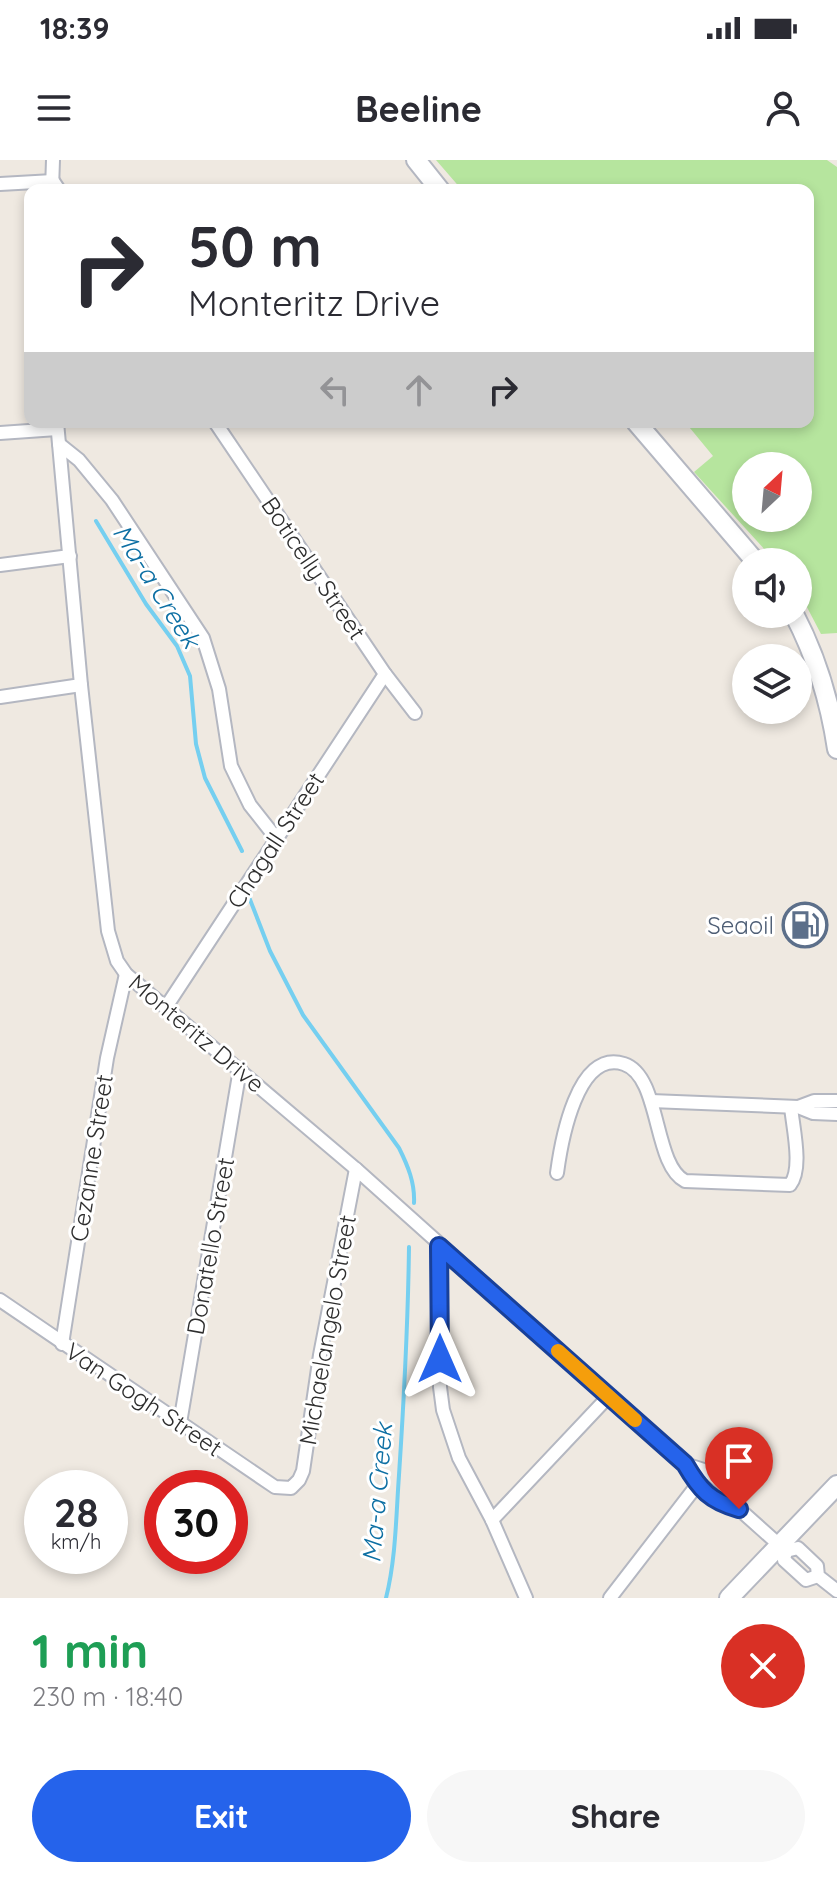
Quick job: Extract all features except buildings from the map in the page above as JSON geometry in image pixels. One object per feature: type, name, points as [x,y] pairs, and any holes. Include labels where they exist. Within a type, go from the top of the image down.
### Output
[{"type":"main road","points":[[416,160],[435,184]]},
{"type":"main road","points":[[641,428],[744,548]]},
{"type":"main road","points":[[801,628],[815,659],[837,749]]},
{"type":"main road","points":[[729,1598],[782,1548],[837,1485]]},
{"type":"street","points":[[53,160],[55,184]]},
{"type":"street","points":[[0,184],[24,185]]},
{"type":"street","points":[[0,433],[36,428]]},
{"type":"street","name":"Monteritz Drive","points":[[57,428],[108,931],[117,961],[126,974],[356,1169],[685,1464],[697,1485],[718,1503],[739,1509]]},
{"type":"street","name":"Boticelly Street","points":[[219,428],[385,674],[415,713]]},
{"type":"street","points":[[59,444],[79,460],[112,500],[203,638],[219,689],[231,766],[250,805],[276,838]]},
{"type":"street","points":[[0,565],[70,556]]},
{"type":"street","name":"Chagall Street","points":[[166,1007],[385,674]]},
{"type":"street","points":[[0,697],[81,685]]},
{"type":"street","name":"Cezanne Street","points":[[62,1344],[107,1058],[126,974]]},
{"type":"street","points":[[557,1173],[561,1141],[572,1106],[580,1088],[598,1068],[621,1062],[628,1065],[642,1082],[651,1101],[671,1167],[678,1177],[692,1182],[785,1186],[793,1181],[797,1167],[795,1107]]},
{"type":"street","name":"Donatello Street","points":[[180,1423],[240,1069]]},
{"type":"street","points":[[651,1101],[795,1107],[813,1113],[837,1114]]},
{"type":"street","points":[[795,1107],[814,1101],[837,1101]]},
{"type":"street","name":"Michaelangelo Street","points":[[291,1488],[303,1471],[320,1355],[356,1169]]},
{"type":"street","points":[[439,1246],[440,1387],[443,1410],[459,1458],[492,1520],[526,1598]]},
{"type":"street","name":"Van Gogh Street","points":[[0,1300],[275,1487],[291,1488]]},
{"type":"street","points":[[492,1520],[609,1396]]},
{"type":"street","name":"Monteritz Drive","points":[[685,1464],[707,1471],[729,1490],[739,1509],[782,1548],[784,1560],[806,1580],[818,1576],[837,1591]]},
{"type":"street","points":[[610,1598],[707,1471]]},
{"type":"green space","points":[[436,160],[827,160],[837,167],[837,633],[821,634],[812,617],[812,548],[763,548],[749,532],[812,532],[812,452],[732,452],[732,514],[694,472],[713,456],[690,428],[814,428],[814,184],[457,184]]},
{"type":"waterway","name":"Ma-a Creek","points":[[96,521],[146,604],[177,646],[190,676],[196,744],[205,778],[242,851]]},
{"type":"waterway","name":"Ma-a Creek","points":[[249,897],[270,951],[303,1015],[399,1148],[410,1175],[414,1203]]},
{"type":"waterway","name":"Ma-a Creek","points":[[386,1598],[396,1521],[406,1361],[409,1247]]},
{"type":"slow traffic","points":[[558,1351],[635,1420]]},
{"type":"place","name":"Seaoil","points":[[805,925]]},
{"type":"route","points":[[440,1359],[439,1246],[685,1464],[697,1485],[718,1503],[739,1509]]}]
